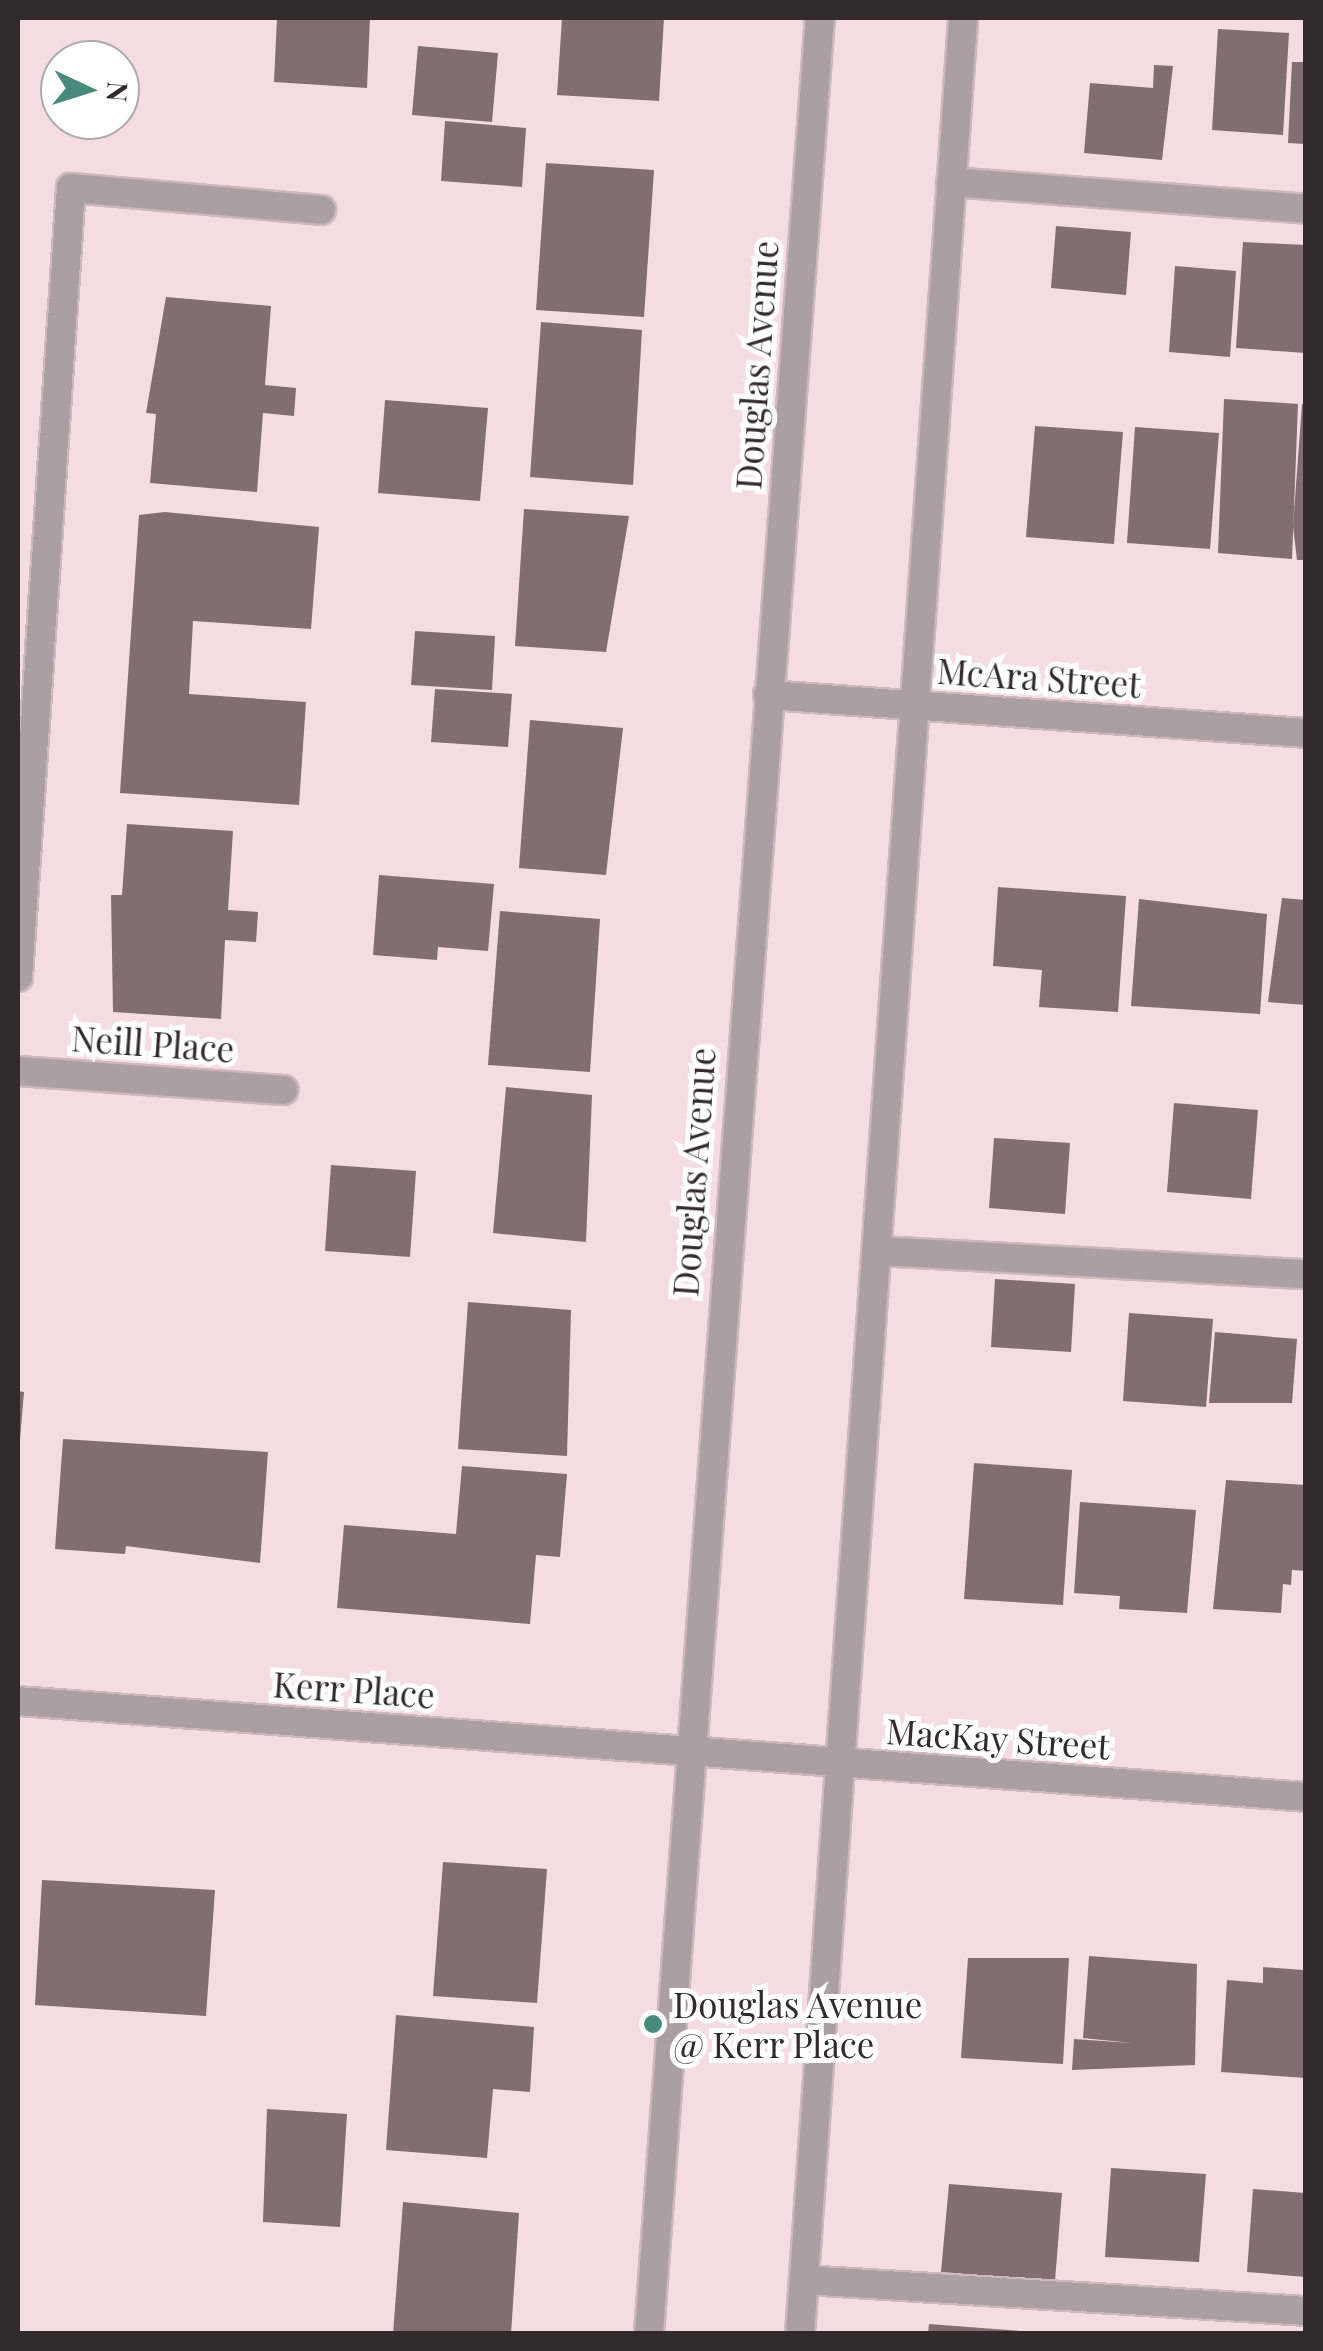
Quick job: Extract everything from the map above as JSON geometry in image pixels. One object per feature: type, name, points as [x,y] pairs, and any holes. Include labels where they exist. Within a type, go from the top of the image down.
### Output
[{"type":"street","name":"Douglas Avenue","points":[[649,2334],[686,1751],[820,18]]},
{"type":"street","points":[[800,2334],[880,1250],[912,706],[963,18]]},
{"type":"street","points":[[951,182],[1306,208]]},
{"type":"street","points":[[18,978],[25,666],[71,188],[321,210]]},
{"type":"street","name":"McAra Street","points":[[768,695],[1306,733]]},
{"type":"street","name":"Neill Place","points":[[18,1070],[283,1090]]},
{"type":"street","points":[[880,1250],[1306,1274]]},
{"type":"street","name":"Kerr Place","points":[[18,1702],[686,1751]]},
{"type":"street","name":"MacKay Street","points":[[686,1751],[1306,1797]]},
{"type":"street","points":[[804,2280],[1306,2311]]},
{"type":"building","points":[[277,18],[370,18],[367,88],[274,82]]},
{"type":"building","points":[[562,18],[664,18],[659,101],[557,95]]},
{"type":"building","points":[[1218,29],[1289,33],[1283,135],[1212,130]]},
{"type":"building","points":[[418,46],[498,53],[492,122],[412,115]]},
{"type":"building","points":[[1292,62],[1306,62],[1306,144],[1288,143]]},
{"type":"building","points":[[1154,65],[1173,66],[1162,160],[1084,153],[1090,83],[1153,88]]},
{"type":"building","points":[[445,121],[526,128],[522,187],[441,181]]},
{"type":"building","points":[[546,163],[654,170],[644,317],[536,310]]},
{"type":"building","points":[[1056,226],[1131,232],[1126,295],[1051,288]]},
{"type":"building","points":[[1243,242],[1306,245],[1306,353],[1236,348]]},
{"type":"building","points":[[1175,266],[1236,271],[1230,357],[1169,352]]},
{"type":"building","points":[[166,297],[271,306],[265,385],[296,388],[294,416],[263,413],[257,492],[150,483],[156,414],[146,413]]},
{"type":"building","points":[[541,322],[642,330],[633,485],[530,477]]},
{"type":"building","points":[[1224,399],[1298,404],[1292,559],[1218,553]]},
{"type":"building","points":[[385,400],[488,408],[480,501],[378,493]]},
{"type":"building","points":[[1302,404],[1306,405],[1306,560],[1297,560],[1293,526]]},
{"type":"building","points":[[1035,426],[1123,432],[1114,544],[1026,537]]},
{"type":"building","points":[[1135,427],[1219,433],[1210,549],[1127,543]]},
{"type":"building","points":[[524,509],[629,516],[606,652],[515,646]]},
{"type":"building","points":[[165,512],[319,527],[311,629],[193,621],[189,694],[306,702],[299,805],[120,793],[139,515]]},
{"type":"building","points":[[415,631],[495,636],[492,690],[411,685]]},
{"type":"building","points":[[435,689],[512,694],[508,747],[431,742]]},
{"type":"building","points":[[530,720],[623,728],[606,875],[519,868]]},
{"type":"building","points":[[127,824],[233,831],[228,910],[258,912],[256,942],[225,940],[221,1019],[113,1012],[111,895],[122,895]]},
{"type":"building","points":[[379,875],[494,884],[488,951],[438,947],[437,960],[373,955]]},
{"type":"building","points":[[998,887],[1126,896],[1118,1012],[1039,1007],[1042,970],[993,966]]},
{"type":"building","points":[[1282,898],[1306,900],[1306,1005],[1268,1002]]},
{"type":"building","points":[[1139,899],[1267,914],[1260,1014],[1131,1006]]},
{"type":"building","points":[[500,911],[600,919],[590,1072],[488,1065]]},
{"type":"building","points":[[506,1087],[592,1095],[586,1242],[493,1233]]},
{"type":"building","points":[[1174,1103],[1258,1110],[1251,1199],[1167,1192]]},
{"type":"building","points":[[994,1138],[1070,1143],[1065,1214],[989,1208]]},
{"type":"building","points":[[331,1165],[416,1171],[410,1257],[325,1251]]},
{"type":"building","points":[[995,1279],[1075,1284],[1071,1352],[991,1347]]},
{"type":"building","points":[[468,1302],[571,1310],[567,1456],[458,1449]]},
{"type":"building","points":[[1129,1313],[1213,1319],[1206,1407],[1123,1401]]},
{"type":"building","points":[[1215,1332],[1297,1339],[1292,1403],[1209,1403]]},
{"type":"building","points":[[18,1391],[24,1392],[20,1439],[18,1439]]},
{"type":"building","points":[[63,1439],[268,1452],[260,1563],[126,1546],[125,1554],[55,1549]]},
{"type":"building","points":[[974,1463],[1072,1470],[1063,1605],[964,1599]]},
{"type":"building","points":[[462,1466],[567,1474],[560,1557],[536,1555],[530,1624],[337,1608],[344,1525],[456,1534]]},
{"type":"building","points":[[1226,1480],[1306,1485],[1306,1571],[1292,1570],[1291,1585],[1283,1584],[1281,1613],[1213,1609]]},
{"type":"building","points":[[1080,1502],[1196,1510],[1187,1613],[1119,1609],[1120,1596],[1074,1593]]},
{"type":"building","points":[[443,1862],[547,1869],[537,2003],[433,1996]]},
{"type":"building","points":[[42,1880],[215,1890],[206,2016],[35,2005]]},
{"type":"building","points":[[1089,1956],[1197,1964],[1195,2065],[1072,2070],[1074,2039],[1132,2043],[1083,2038]]},
{"type":"building","points":[[968,1958],[1069,1958],[1063,2064],[961,2058]]},
{"type":"building","points":[[1263,1967],[1303,1970],[1306,2078],[1221,2072],[1227,1980],[1263,1983]]},
{"type":"building","points":[[396,2015],[534,2027],[530,2092],[493,2089],[487,2158],[386,2150]]},
{"type":"building","points":[[267,2109],[347,2114],[340,2227],[263,2222]]},
{"type":"building","points":[[1111,2168],[1206,2174],[1199,2262],[1105,2257]]},
{"type":"building","points":[[949,2184],[1062,2193],[1055,2281],[941,2272]]},
{"type":"building","points":[[1253,2189],[1306,2193],[1306,2277],[1247,2272]]},
{"type":"building","points":[[403,2202],[519,2213],[511,2334],[393,2334]]},
{"type":"building","points":[[929,2324],[1020,2331],[1020,2334],[928,2334]]},
{"type":"place","name":"Douglas Avenue @ Kerr Place","points":[[653,2024]]}]
